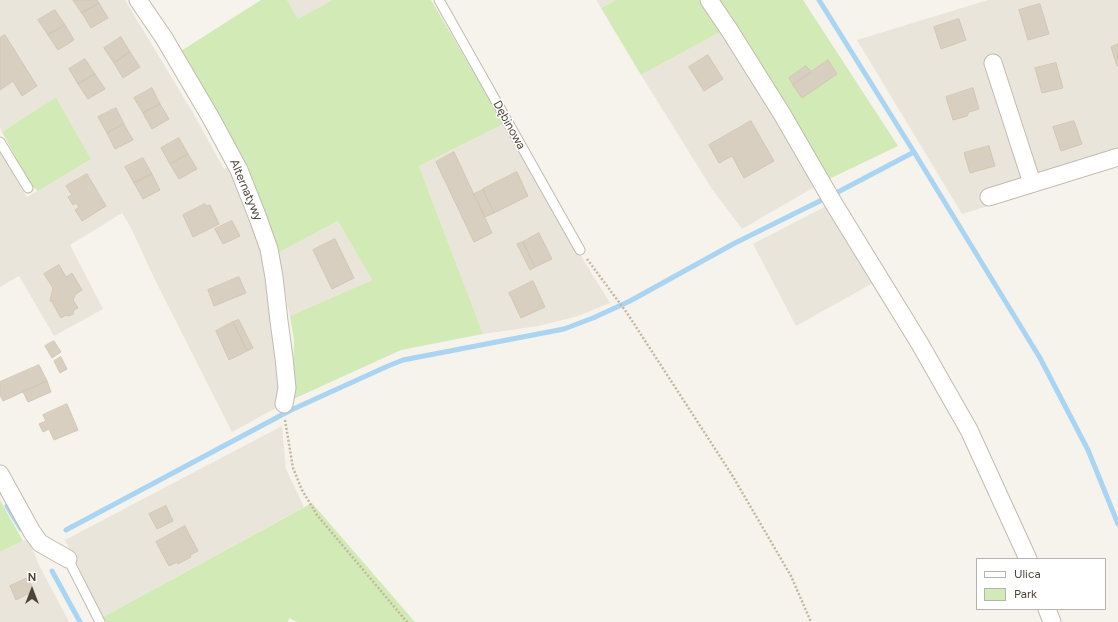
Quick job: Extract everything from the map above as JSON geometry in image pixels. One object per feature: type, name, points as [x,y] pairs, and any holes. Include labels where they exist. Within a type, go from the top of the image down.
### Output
[{"type":"street","name":"Alternatywy","points":[[138,0],[164,38],[211,118],[239,170],[258,218],[269,249],[274,277],[286,373],[287,388],[284,404]]},
{"type":"street","points":[[709,0],[730,31],[920,344],[969,430],[1028,558]]},
{"type":"street","points":[[994,63],[1032,183]]},
{"type":"street","points":[[989,197],[1118,157]]},
{"type":"street","points":[[0,474],[32,532],[40,543],[68,559]]},
{"type":"street","points":[[1047,610],[1052,622]]},
{"type":"lane","name":"Dębinowa","points":[[438,0],[580,250]]},
{"type":"lane","points":[[0,142],[28,188]]},
{"type":"lane","points":[[68,559],[100,622]]},
{"type":"path","points":[[580,250],[627,313],[732,475],[791,576],[811,622]]},
{"type":"path","points":[[286,428],[293,468],[302,490],[317,515],[407,622]]},
{"type":"shaded area","points":[[0,0],[125,0],[193,113],[224,169],[229,167],[264,250],[281,387],[276,408],[232,432],[156,282],[130,226],[122,213],[70,245],[103,309],[54,336],[19,276],[0,287],[0,151],[27,197],[91,159],[56,97],[2,132],[0,127]]},
{"type":"shaded area","points":[[287,0],[332,0],[298,19]]},
{"type":"shaded area","points":[[596,0],[616,0],[601,8]]},
{"type":"shaded area","points":[[988,0],[1118,0],[1118,166],[962,214],[857,40]]},
{"type":"shaded area","points":[[722,31],[818,185],[742,229],[712,189],[641,75]]},
{"type":"shaded area","points":[[504,124],[573,243],[610,303],[578,316],[538,326],[483,334],[419,166]]},
{"type":"shaded area","points":[[830,204],[875,282],[796,326],[753,244]]},
{"type":"shaded area","points":[[338,221],[372,280],[290,316],[276,254]]},
{"type":"shaded area","points":[[282,426],[286,469],[304,507],[103,617],[65,540]]},
{"type":"shaded area","points":[[30,538],[34,543],[32,548],[39,565],[69,622],[0,622],[0,552]]},
{"type":"green space","points":[[261,0],[287,0],[298,19],[332,0],[431,0],[504,124],[419,166],[483,334],[401,350],[289,401],[293,373],[294,340],[290,316],[372,280],[338,221],[276,254],[181,51]]},
{"type":"green space","points":[[616,0],[703,0],[722,31],[641,75],[601,8]]},
{"type":"green space","points":[[715,0],[803,0],[898,146],[829,179]]},
{"type":"green space","points":[[56,97],[91,159],[38,191],[31,185],[2,132]]},
{"type":"green space","points":[[0,500],[23,541],[0,552]]},
{"type":"green space","points":[[312,503],[415,622],[297,622],[289,618],[288,622],[106,622],[103,617]]},
{"type":"building","points":[[73,0],[97,0],[99,3],[82,13]]},
{"type":"building","points":[[99,3],[108,18],[91,28],[82,13]]},
{"type":"building","points":[[1040,4],[1049,34],[1028,40],[1019,10]]},
{"type":"building","points":[[55,10],[65,25],[48,35],[38,20]]},
{"type":"building","points":[[959,19],[966,40],[941,49],[934,27]]},
{"type":"building","points":[[65,25],[74,40],[58,50],[48,35]]},
{"type":"building","points":[[5,35],[37,86],[22,96],[13,81],[0,90],[0,38]]},
{"type":"building","points":[[121,37],[130,52],[114,63],[104,48]]},
{"type":"building","points":[[1118,44],[1118,66],[1117,66],[1111,47]]},
{"type":"building","points":[[130,52],[140,67],[123,78],[114,63]]},
{"type":"building","points":[[708,55],[723,79],[704,91],[689,67]]},
{"type":"building","points":[[85,59],[95,74],[78,84],[69,69]]},
{"type":"building","points":[[828,60],[837,74],[802,98],[793,85]]},
{"type":"building","points":[[1056,63],[1063,88],[1042,93],[1035,68]]},
{"type":"building","points":[[806,66],[812,72],[793,85],[789,78]]},
{"type":"building","points":[[95,74],[105,89],[88,99],[78,84]]},
{"type":"building","points":[[152,88],[160,104],[143,113],[134,98]]},
{"type":"building","points":[[973,88],[979,109],[969,112],[967,116],[953,120],[946,97]]},
{"type":"building","points":[[160,104],[169,119],[152,129],[143,113]]},
{"type":"building","points":[[116,108],[124,124],[107,133],[98,117]]},
{"type":"building","points":[[751,121],[774,161],[744,178],[732,156],[719,163],[709,145]]},
{"type":"building","points":[[1074,121],[1082,144],[1061,151],[1053,127]]},
{"type":"building","points":[[124,124],[133,140],[115,149],[107,133]]},
{"type":"building","points":[[179,138],[188,154],[170,164],[161,148]]},
{"type":"building","points":[[989,146],[995,166],[970,173],[964,153]]},
{"type":"building","points":[[454,152],[492,233],[474,242],[436,162]]},
{"type":"building","points":[[188,154],[197,169],[179,179],[170,164]]},
{"type":"building","points":[[143,158],[152,174],[134,183],[125,167]]},
{"type":"building","points":[[517,172],[528,196],[494,213],[483,189]]},
{"type":"building","points":[[87,174],[106,206],[82,221],[75,210],[79,207],[76,203],[73,205],[68,197],[72,195],[66,186]]},
{"type":"building","points":[[152,174],[160,190],[143,199],[134,183]]},
{"type":"building","points":[[483,190],[494,213],[485,217],[474,194]]},
{"type":"building","points":[[205,204],[206,206],[210,205],[219,224],[193,237],[183,215]]},
{"type":"building","points":[[232,221],[240,236],[223,244],[215,229]]},
{"type":"building","points":[[539,233],[552,259],[535,267],[523,242]]},
{"type":"building","points":[[335,239],[354,278],[332,289],[313,250]]},
{"type":"building","points":[[523,242],[535,267],[530,270],[517,244]]},
{"type":"building","points":[[59,265],[66,277],[72,273],[82,290],[76,294],[73,300],[78,308],[74,310],[73,314],[69,316],[66,315],[61,318],[53,302],[50,301],[53,288],[44,274]]},
{"type":"building","points":[[239,277],[246,293],[214,306],[208,290]]},
{"type":"building","points":[[533,281],[545,307],[521,318],[509,293]]},
{"type":"building","points":[[239,320],[253,348],[247,351],[233,322]]},
{"type":"building","points":[[233,322],[247,351],[229,360],[216,331]]},
{"type":"building","points":[[54,341],[61,352],[52,358],[45,346]]},
{"type":"building","points":[[61,357],[67,369],[60,373],[54,361]]},
{"type":"building","points":[[39,365],[47,381],[3,401],[0,395],[0,382]]},
{"type":"building","points":[[47,381],[51,392],[28,402],[23,392]]},
{"type":"building","points":[[67,404],[78,430],[54,440],[49,429],[43,432],[39,424],[46,421],[43,415]]},
{"type":"building","points":[[166,506],[173,521],[157,529],[149,514]]},
{"type":"building","points":[[185,526],[198,551],[180,563],[178,564],[177,562],[169,566],[156,542]]},
{"type":"building","points":[[28,578],[34,591],[16,600],[10,586]]},
{"type":"waterway","points":[[819,0],[1040,358],[1088,450],[1118,524]]},
{"type":"waterway","points":[[66,530],[291,410],[388,366],[403,360],[564,329],[593,318],[630,301],[735,243],[838,192],[914,152]]},
{"type":"waterway","points":[[7,506],[21,529]]},
{"type":"waterway","points":[[52,571],[80,622]]}]
